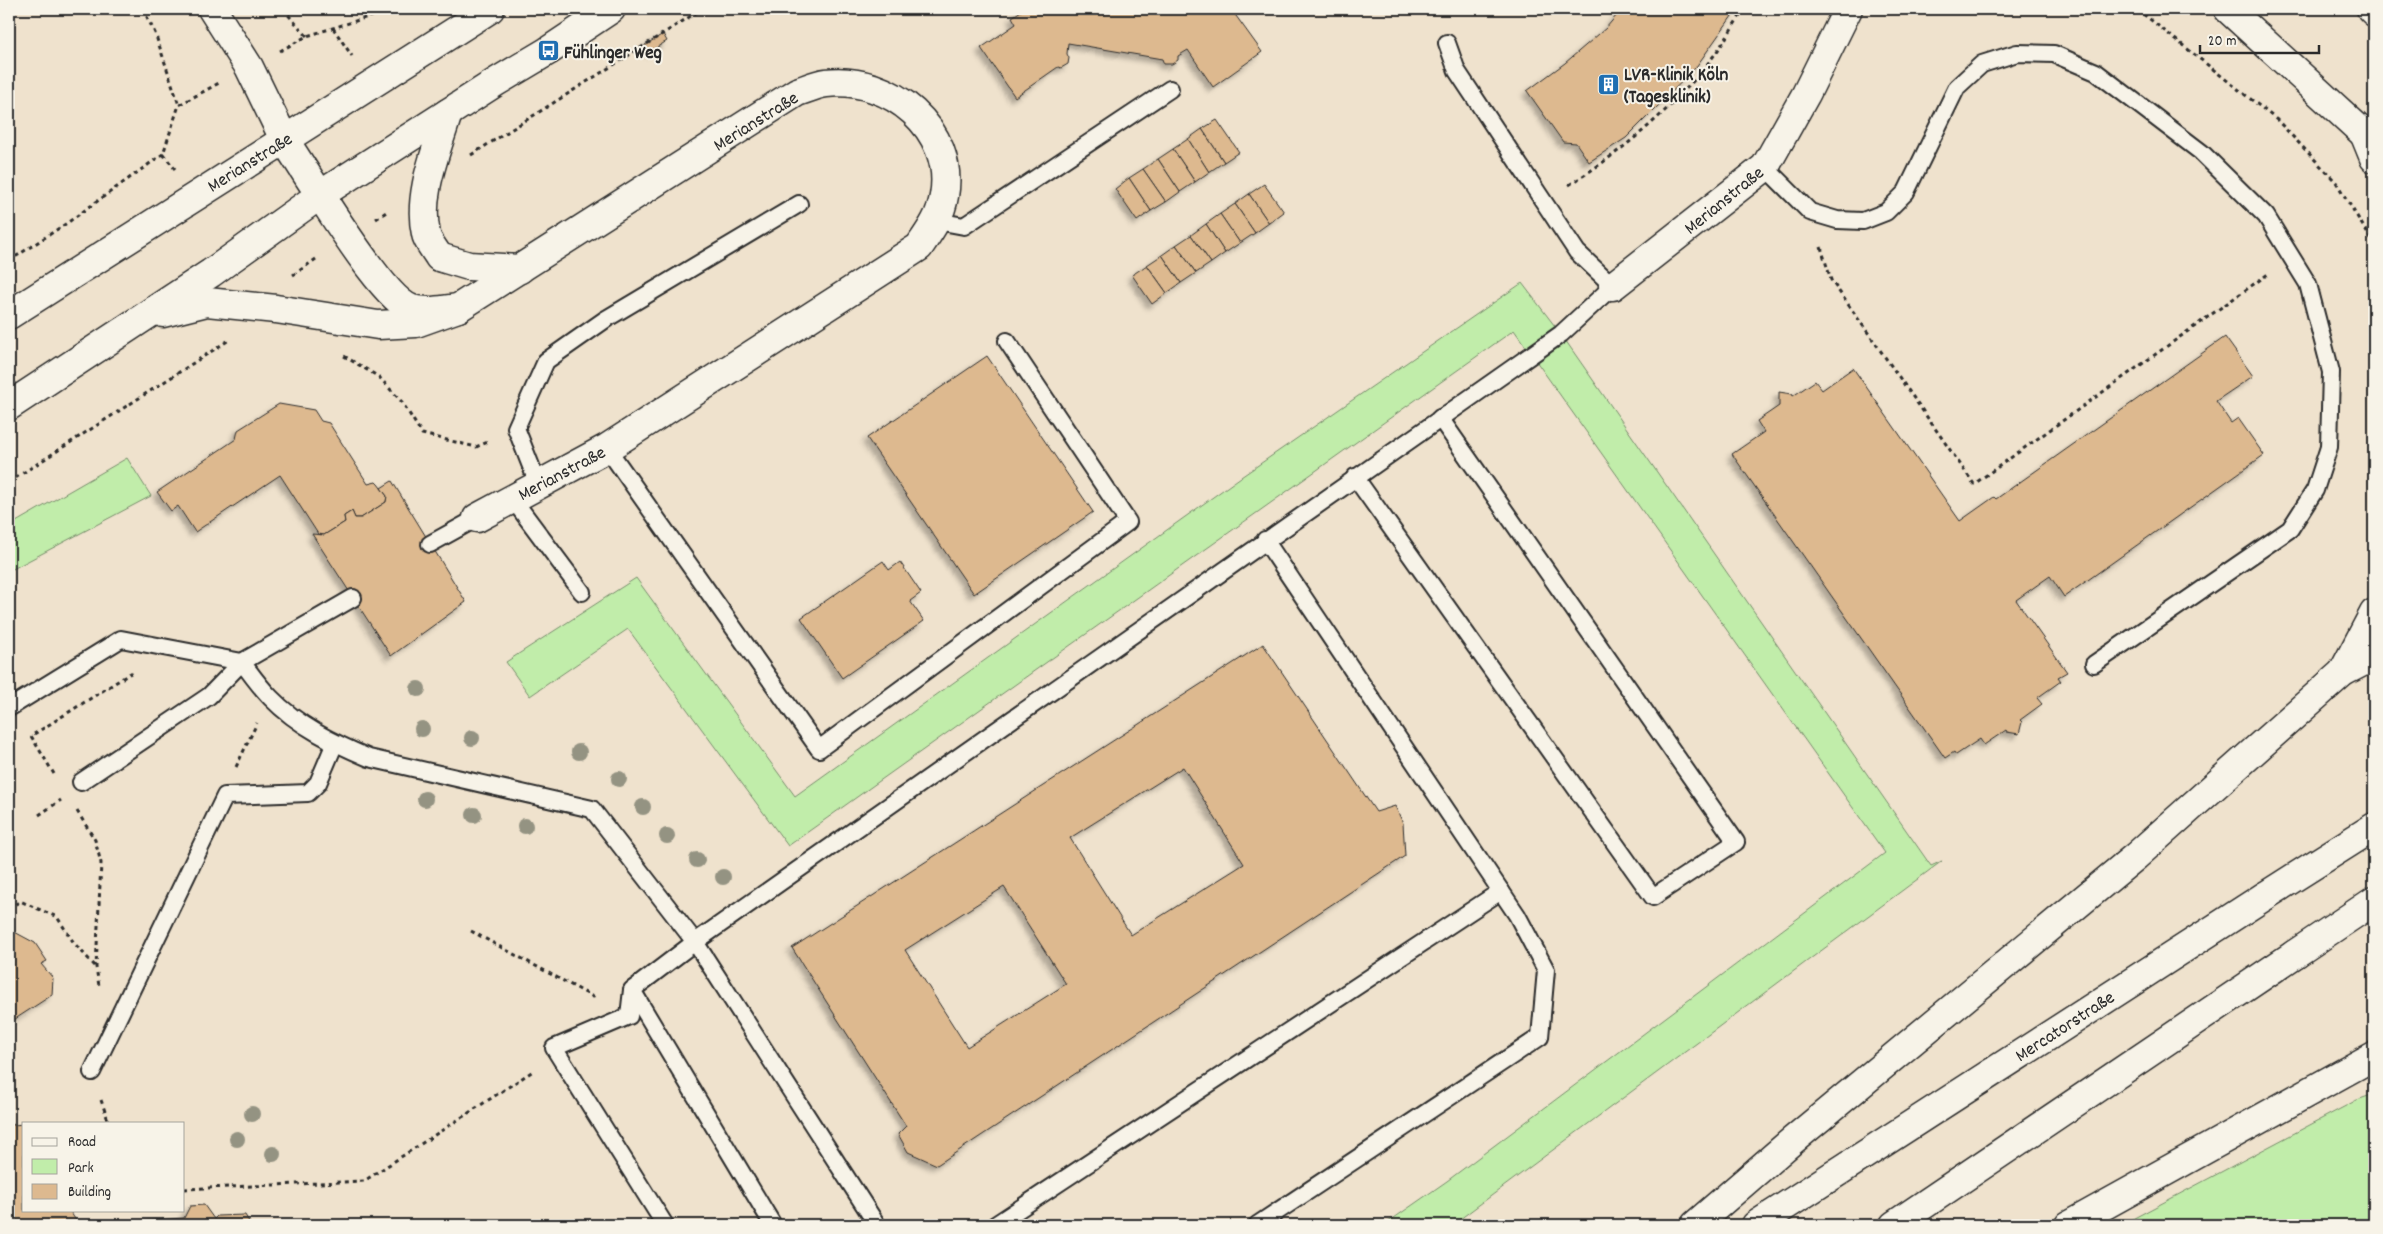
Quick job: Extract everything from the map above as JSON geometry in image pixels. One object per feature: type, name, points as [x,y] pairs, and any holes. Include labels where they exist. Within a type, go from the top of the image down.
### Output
[{"type":"main road","points":[[212,9],[249,67],[284,139],[320,195]]},
{"type":"main road","name":"Merianstraße","points":[[9,315],[490,9]]},
{"type":"main road","points":[[9,406],[240,253],[320,195],[548,52],[611,9]]},
{"type":"main road","name":"Merianstraße","points":[[1613,286],[1765,168],[1806,94],[1848,9]]},
{"type":"main road","points":[[2228,9],[2368,137],[2374,158]]},
{"type":"main road","points":[[2371,9],[2374,12]]},
{"type":"main road","name":"Merianstraße","points":[[320,195],[386,289],[411,309],[434,312],[458,308],[797,92],[826,83],[849,84],[884,91],[915,111],[932,133],[944,160],[944,195],[937,221],[919,247],[607,448],[477,518]]},
{"type":"main road","points":[[448,113],[429,175],[425,206],[426,235],[439,257],[469,266],[520,269]]},
{"type":"main road","points":[[142,318],[207,302],[276,309],[378,325],[416,323],[458,308]]},
{"type":"main road","points":[[2343,672],[2374,613]]},
{"type":"main road","points":[[1695,1225],[1792,1141],[2136,856],[2343,672],[2374,656]]},
{"type":"main road","name":"Mercatorstraße","points":[[1756,1225],[2374,827]]},
{"type":"main road","points":[[1894,1225],[2374,901]]},
{"type":"main road","points":[[2069,1225],[2363,1062]]},
{"type":"lane","points":[[665,1225],[554,1048],[629,1016],[632,990],[695,942],[1561,334],[1613,286],[1577,252],[1457,71],[1447,42]]},
{"type":"lane","points":[[1765,168],[1810,212],[1837,220],[1863,221],[1886,212],[1906,192],[1957,86],[1982,64],[2017,53],[2054,54],[2096,72],[2201,152],[2266,216],[2308,284],[2331,372],[2329,447],[2315,490],[2290,529],[2094,664]]},
{"type":"lane","points":[[937,221],[964,226],[1170,89]]},
{"type":"lane","points":[[538,484],[516,428],[546,362],[606,319],[799,204]]},
{"type":"lane","points":[[607,448],[819,749],[1128,522],[1007,341]]},
{"type":"lane","points":[[1355,477],[1653,896],[1736,842],[1440,418]]},
{"type":"lane","points":[[512,498],[582,592]]},
{"type":"lane","points":[[430,544],[477,518]]},
{"type":"lane","points":[[1257,1225],[1540,1037],[1546,970],[1517,915],[1265,540]]},
{"type":"lane","points":[[81,782],[209,696],[242,662],[353,598]]},
{"type":"lane","points":[[9,708],[121,639],[162,646],[242,662],[271,698],[302,724],[335,743],[369,758],[592,809],[695,942],[877,1225]]},
{"type":"lane","points":[[92,1072],[225,796],[308,793],[318,784],[335,743]]},
{"type":"lane","points":[[995,1225],[1501,891]]},
{"type":"lane","points":[[632,990],[773,1225]]},
{"type":"path","points":[[9,260],[67,222],[163,154],[179,105],[155,33],[143,9]]},
{"type":"path","points":[[283,9],[307,36]]},
{"type":"path","points":[[179,105],[307,36],[394,9]]},
{"type":"path","points":[[1543,202],[1601,165],[1652,124],[1702,70],[1745,9]]},
{"type":"path","points":[[2137,9],[2277,120],[2336,182],[2374,244]]},
{"type":"path","points":[[1810,212],[1831,280],[1974,484],[2291,257]]},
{"type":"path","points":[[9,482],[231,339]]},
{"type":"path","points":[[338,353],[379,377],[402,402],[422,434],[476,448],[516,428]]},
{"type":"path","points":[[57,778],[31,736],[141,667],[162,646]]},
{"type":"path","points":[[225,796],[250,734],[271,698]]},
{"type":"path","points":[[39,815],[67,795]]},
{"type":"path","points":[[72,803],[95,840],[100,863],[96,967],[100,994]]},
{"type":"path","points":[[9,909],[20,901],[57,917],[74,943],[96,967]]},
{"type":"path","points":[[470,930],[629,1016]]},
{"type":"path","points":[[185,1189],[364,1181],[545,1064],[554,1048]]},
{"type":"path","points":[[92,1072],[109,1122]]},
{"type":"green space","points":[[1522,283],[1561,334],[1931,866],[1942,861],[1452,1225],[1384,1225],[1447,1181],[1885,853],[1514,330],[788,846],[628,629],[530,696],[506,662],[636,578],[795,796],[1241,477]]},
{"type":"green space","points":[[127,458],[151,496],[9,571],[9,526]]},
{"type":"green space","points":[[2374,1094],[2374,1225],[2121,1225],[2357,1100]]},
{"type":"building","points":[[1024,9],[1231,9],[1262,52],[1213,87],[1188,50],[1178,56],[1178,60],[1172,64],[1164,64],[1162,59],[1068,43],[1068,64],[1061,68],[1058,67],[1015,97],[981,48],[1016,24],[1012,17]]},
{"type":"building","name":"LVR-Klinik Köln (Tagesklinik)","points":[[1622,9],[1737,9],[1696,67],[1626,138],[1589,162],[1576,143],[1563,142],[1527,91],[1565,63],[1606,28]]},
{"type":"building","points":[[663,34],[667,41],[649,52],[645,45]]},
{"type":"building","points":[[1217,120],[1239,152],[1224,162],[1202,129]]},
{"type":"building","points":[[1202,129],[1224,162],[1209,172],[1188,139]]},
{"type":"building","points":[[1188,139],[1209,172],[1195,182],[1173,149]]},
{"type":"building","points":[[1173,149],[1195,182],[1180,192],[1158,159]]},
{"type":"building","points":[[1158,159],[1180,192],[1166,202],[1143,169]]},
{"type":"building","points":[[1143,169],[1166,202],[1151,211],[1129,178]]},
{"type":"building","points":[[1129,178],[1151,211],[1137,221],[1115,189]]},
{"type":"building","points":[[1264,184],[1284,212],[1269,223],[1249,194]]},
{"type":"building","points":[[1249,194],[1269,223],[1255,233],[1235,204]]},
{"type":"building","points":[[1235,204],[1255,233],[1240,243],[1220,214]]},
{"type":"building","points":[[1220,214],[1240,243],[1225,253],[1206,224]]},
{"type":"building","points":[[1206,224],[1225,253],[1211,263],[1191,235]]},
{"type":"building","points":[[1191,235],[1211,263],[1196,273],[1176,245]]},
{"type":"building","points":[[1176,245],[1196,273],[1181,283],[1162,255]]},
{"type":"building","points":[[1162,255],[1181,283],[1167,293],[1147,265]]},
{"type":"building","points":[[1147,265],[1167,293],[1152,304],[1132,275]]},
{"type":"building","points":[[2225,337],[2253,376],[2216,401],[2231,423],[2238,418],[2264,455],[2064,597],[2050,576],[2016,600],[2067,672],[2058,677],[2061,681],[2037,698],[2042,704],[2020,720],[2022,722],[2019,734],[2007,732],[2006,730],[1984,745],[1980,739],[1956,755],[1954,752],[1945,758],[1732,454],[1764,432],[1757,421],[1779,406],[1779,392],[1792,394],[1793,396],[1815,381],[1822,390],[1853,368],[1960,521],[1994,497],[1996,499]]},
{"type":"building","points":[[987,356],[1093,512],[974,594],[867,438]]},
{"type":"building","points":[[279,404],[314,410],[321,421],[329,423],[368,484],[376,482],[387,496],[386,502],[361,518],[355,518],[352,511],[344,516],[345,522],[324,535],[318,534],[280,475],[195,532],[178,506],[171,511],[157,492],[236,439],[238,430]]},
{"type":"building","points":[[392,481],[466,602],[391,656],[312,534],[324,535],[345,522],[344,516],[352,511],[355,518],[361,518],[386,502],[387,496],[381,488]]},
{"type":"building","points":[[883,561],[889,570],[900,562],[921,593],[910,601],[924,621],[842,678],[801,618]]},
{"type":"building","points":[[1263,644],[1376,812],[1395,806],[1403,823],[1405,856],[937,1165],[908,1152],[898,1134],[906,1126],[792,948]],"holes":[[[1183,767],[1244,864],[1131,935],[1070,838]],[[1004,887],[1066,984],[967,1047],[905,950]]]},
{"type":"building","points":[[9,929],[35,943],[47,961],[41,964],[53,978],[52,995],[9,1023]]},
{"type":"building","points":[[9,1119],[13,1125],[22,1124],[22,1212],[70,1212],[79,1225],[9,1225]]},
{"type":"building","points":[[204,1205],[214,1219],[217,1216],[245,1215],[251,1225],[79,1225],[184,1218],[190,1206]]},
{"type":"place","name":"Fühlinger Weg","points":[[548,51]]},
{"type":"place","name":"LVR-Klinik Köln (Tagesklinik)","points":[[1608,84]]}]
